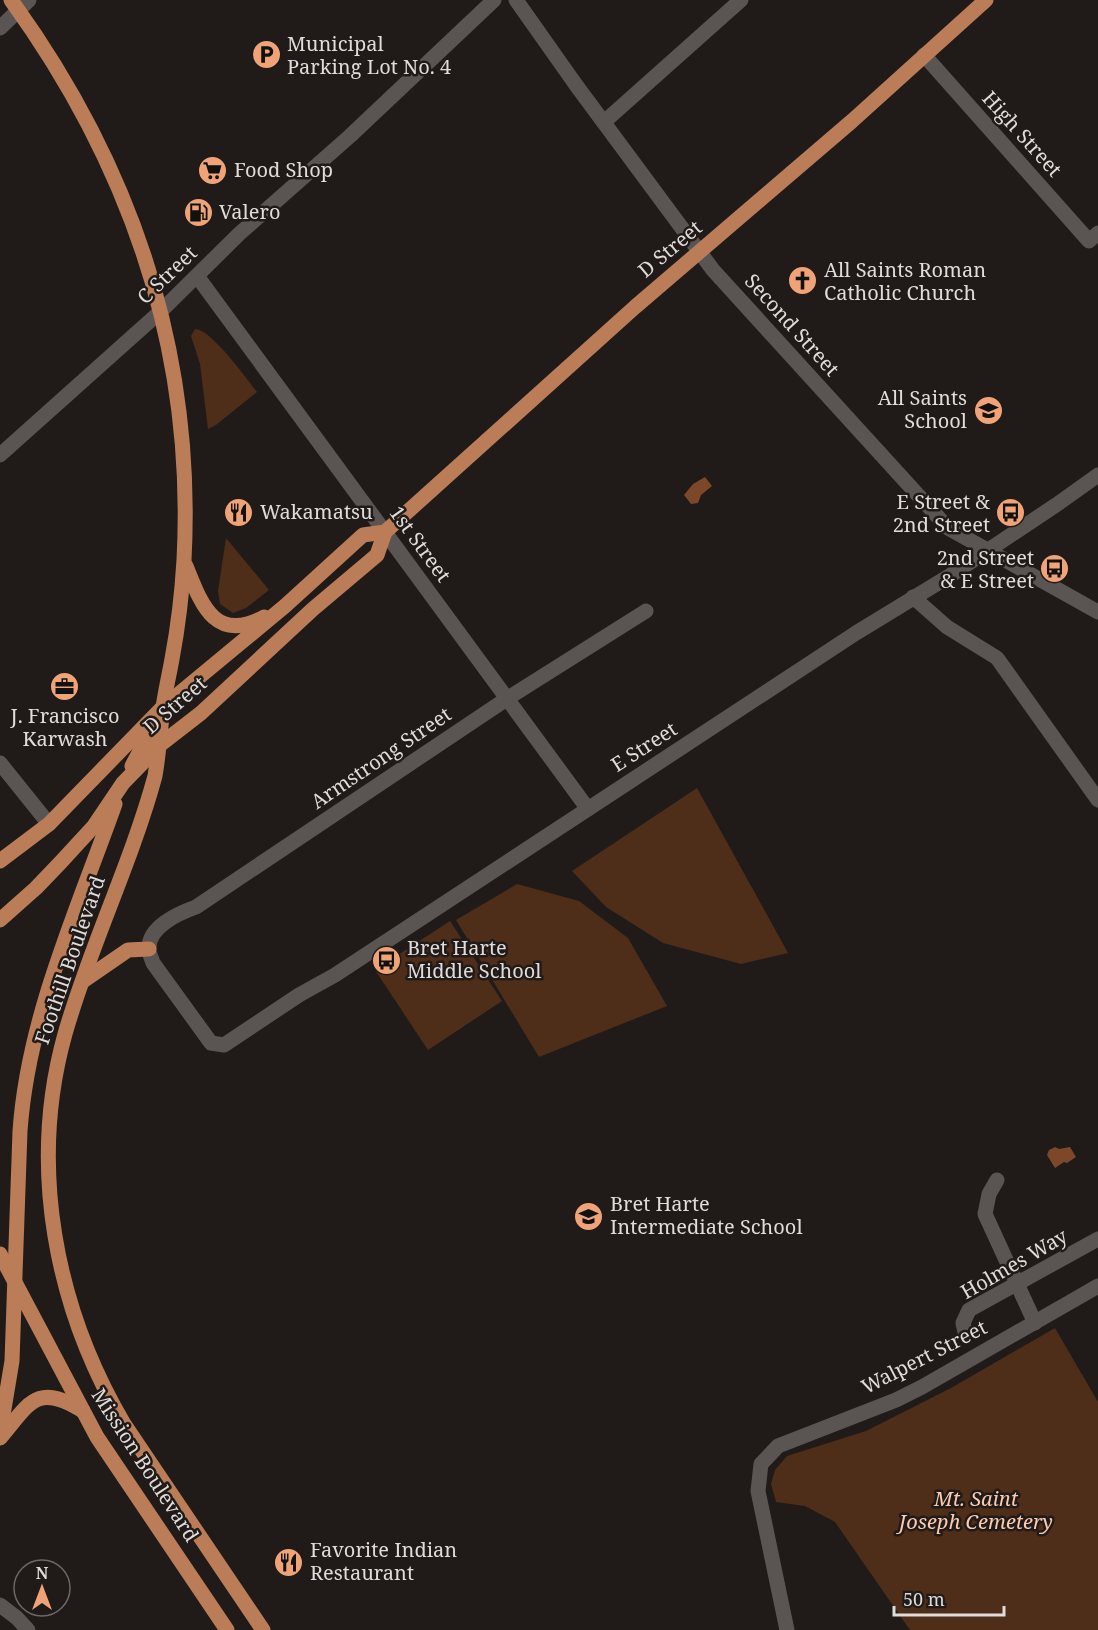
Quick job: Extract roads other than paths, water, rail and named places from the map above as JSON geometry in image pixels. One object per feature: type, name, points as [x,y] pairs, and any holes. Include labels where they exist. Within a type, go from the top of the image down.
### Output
[{"type":"main road","name":"D Street","points":[[0,920],[36,888],[94,826],[123,783],[161,744],[201,713],[313,609],[377,555],[385,532],[635,307],[852,121],[986,0]]},
{"type":"main road","name":"Foothill Boulevard","points":[[19,3],[100,146],[135,228],[161,311],[173,370],[182,440],[185,509],[180,608],[163,707],[161,744],[151,791],[68,1023],[58,1065],[49,1144],[52,1221],[68,1301]]},
{"type":"main road","name":"D Street","points":[[0,861],[49,824],[163,707],[285,606],[363,536],[385,532]]},
{"type":"main road","points":[[184,561],[205,611],[222,623],[232,625],[255,622],[285,606]]},
{"type":"main road","name":"Foothill Boulevard","points":[[0,1433],[12,1361],[20,1131],[23,1094],[30,1055],[44,1000],[123,783],[163,707]]},
{"type":"main road","points":[[83,981],[128,950],[149,949]]},
{"type":"main road","name":"Mission Boulevard","points":[[0,1254],[103,1446],[227,1630]]},
{"type":"main road","name":"Mission Boulevard","points":[[68,1301],[90,1360],[115,1409],[263,1630]]},
{"type":"main road","points":[[0,1438],[30,1402],[37,1398],[49,1396],[60,1399],[84,1412]]},
{"type":"street","name":"C Street","points":[[0,455],[161,311],[239,234],[350,136],[494,0]]},
{"type":"street","name":"Second Street","points":[[516,0],[699,252],[948,528],[1098,612]]},
{"type":"street","points":[[604,122],[741,0]]},
{"type":"street","points":[[0,28],[19,3]]},
{"type":"street","name":"High Street","points":[[924,55],[1093,237]]},
{"type":"street","name":"1st Street","points":[[197,276],[588,809]]},
{"type":"street","name":"E Street","points":[[149,949],[153,963],[211,1043],[224,1045],[987,551],[1098,475]]},
{"type":"street","points":[[913,597],[947,627],[997,658],[1098,800]]},
{"type":"street","name":"Armstrong Street","points":[[149,949],[151,938],[167,922],[196,907],[508,698],[646,611]]},
{"type":"street","points":[[0,763],[49,824]]},
{"type":"street","points":[[997,1180],[989,1194],[985,1214],[1035,1323]]},
{"type":"street","name":"Holmes Way","points":[[965,1332],[963,1323],[969,1310],[1098,1239]]},
{"type":"street","name":"Walpert Street","points":[[787,1630],[758,1491],[761,1464],[778,1446],[896,1400],[1098,1286]]},
{"type":"street","points":[[0,1605],[28,1630]]},
{"type":"place","name":"Municipal Parking Lot No. 4","points":[[266,55]]},
{"type":"place","name":"Food Shop","points":[[213,170]]},
{"type":"place","name":"Valero","points":[[198,212]]},
{"type":"place","name":"All Saints Roman Catholic Church","points":[[803,281]]},
{"type":"place","name":"All Saints School","points":[[988,410]]},
{"type":"place","name":"Wakamatsu","points":[[239,512]]},
{"type":"place","name":"E Street & 2nd Street","points":[[1011,513]]},
{"type":"place","name":"2nd Street & E Street","points":[[1055,569]]},
{"type":"place","name":"J. Francisco Karwash","points":[[65,686]]},
{"type":"place","name":"Bret Harte Middle School","points":[[386,960]]},
{"type":"place","name":"Bret Harte Intermediate School","points":[[589,1216]]},
{"type":"place","name":"Favorite Indian Restaurant","points":[[289,1562]]},
{"type":"park label","name":"Mt. Saint Joseph Cemetery","points":[[976,1510]]}]
